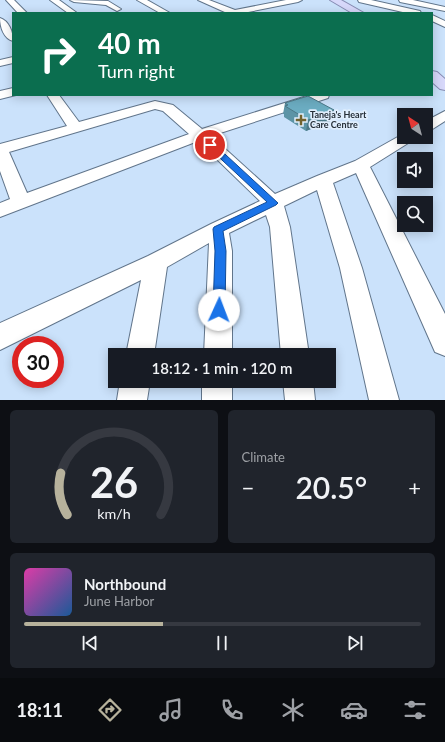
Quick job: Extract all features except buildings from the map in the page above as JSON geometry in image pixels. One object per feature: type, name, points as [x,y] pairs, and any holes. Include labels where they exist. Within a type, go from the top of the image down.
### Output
[{"type":"main road","points":[[327,0],[349,12]]},
{"type":"main road","points":[[334,0],[357,12]]},
{"type":"main road","points":[[433,66],[445,76]]},
{"type":"main road","points":[[433,76],[445,86]]},
{"type":"street","points":[[10,0],[22,12]]},
{"type":"street","points":[[54,0],[72,12]]},
{"type":"street","points":[[74,0],[108,3],[117,9]]},
{"type":"street","points":[[141,0],[164,12]]},
{"type":"street","points":[[202,0],[231,12]]},
{"type":"street","points":[[249,2],[261,0]]},
{"type":"street","points":[[238,12],[298,0]]},
{"type":"street","points":[[344,5],[362,0],[413,12]]},
{"type":"street","points":[[403,0],[445,9]]},
{"type":"street","points":[[429,5],[445,1]]},
{"type":"street","points":[[433,18],[445,24]]},
{"type":"street","points":[[0,20],[12,37]]},
{"type":"street","points":[[0,63],[12,60]]},
{"type":"street","points":[[0,96],[12,92]]},
{"type":"street","points":[[55,96],[76,129]]},
{"type":"street","points":[[0,210],[200,135],[320,96]]},
{"type":"street","points":[[21,202],[0,149],[76,129],[147,107],[162,106],[168,108],[200,135],[273,203],[280,227],[294,348]]},
{"type":"street","points":[[433,123],[445,116]]},
{"type":"street","points":[[0,337],[156,262],[218,229],[322,180],[360,165],[397,143]]},
{"type":"street","points":[[360,165],[445,343]]},
{"type":"street","points":[[322,180],[351,268],[384,400]]},
{"type":"street","points":[[218,229],[221,251],[218,348]]},
{"type":"street","points":[[141,348],[156,262]]},
{"type":"street","points":[[132,400],[134,388]]},
{"type":"street","points":[[217,388],[217,400]]},
{"type":"street","points":[[299,388],[300,400]]},
{"type":"place","name":"Taneja's Heart Care Centre","points":[[301,120]]},
{"type":"route","points":[[210,145],[273,203],[218,229],[221,251],[219,310]]}]
